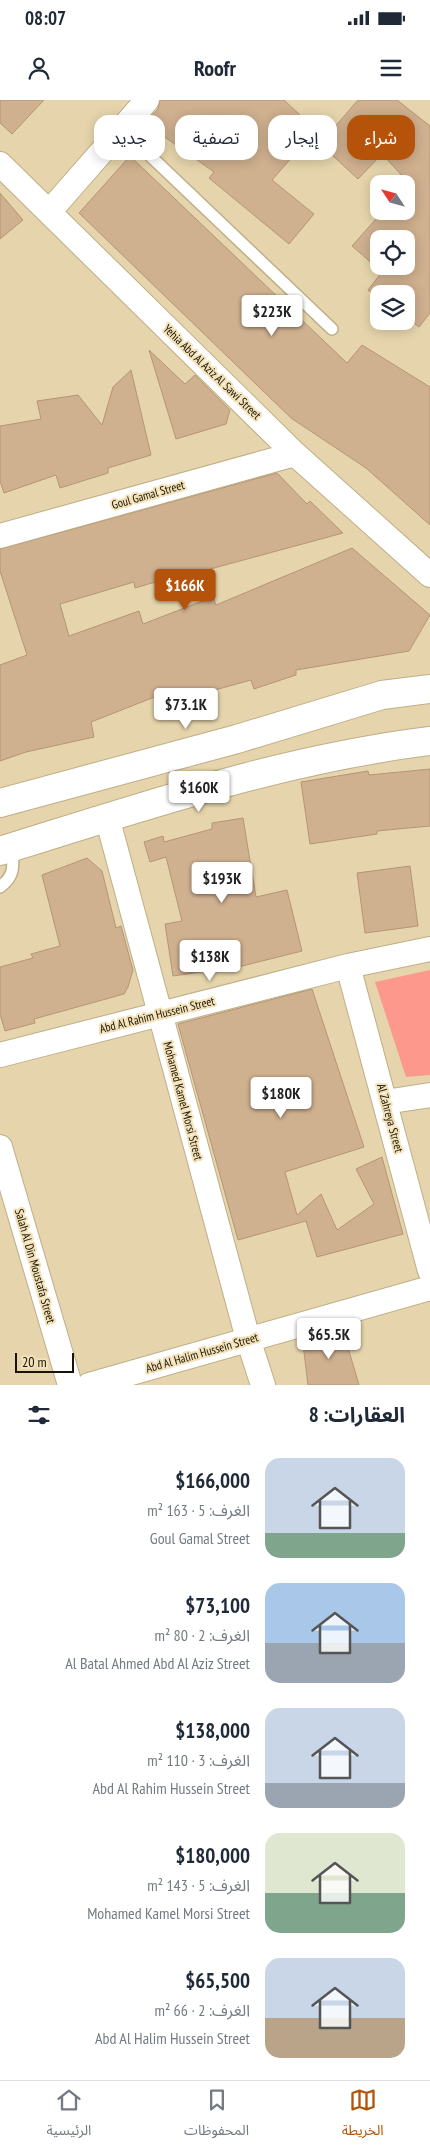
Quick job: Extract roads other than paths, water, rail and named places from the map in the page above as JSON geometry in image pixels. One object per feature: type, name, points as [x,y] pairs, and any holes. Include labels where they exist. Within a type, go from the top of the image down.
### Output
[{"type":"main road","points":[[0,803],[236,739],[382,695],[430,689]]},
{"type":"main road","points":[[6,849],[107,816],[297,766],[391,746],[430,741]]},
{"type":"street","points":[[134,115],[147,100]]},
{"type":"street","points":[[49,212],[94,160]]},
{"type":"street","name":"Yehia Abd Al Aziz Al Sawi Street","points":[[0,164],[295,454],[430,575]]},
{"type":"street","name":"Goul Gamal Street","points":[[0,536],[295,454]]},
{"type":"street","name":"Mohamed Kamel Morsi Street","points":[[107,816],[248,1339],[263,1385]]},
{"type":"street","name":"Abd Al Rahim Hussein Street","points":[[0,1055],[348,966],[430,948]]},
{"type":"street","name":"Al Zahreya Street","points":[[348,966],[430,1271]]},
{"type":"street","points":[[385,1102],[430,1095]]},
{"type":"street","name":"Salah Al Din Moustafa Street","points":[[0,1147],[70,1385]]},
{"type":"street","name":"Abd Al Halim Hussein Street","points":[[89,1385],[430,1288]]},
{"type":"lane","points":[[155,160],[332,329]]},
{"type":"lane","points":[[0,887],[9,880],[13,866],[6,849]]}]
